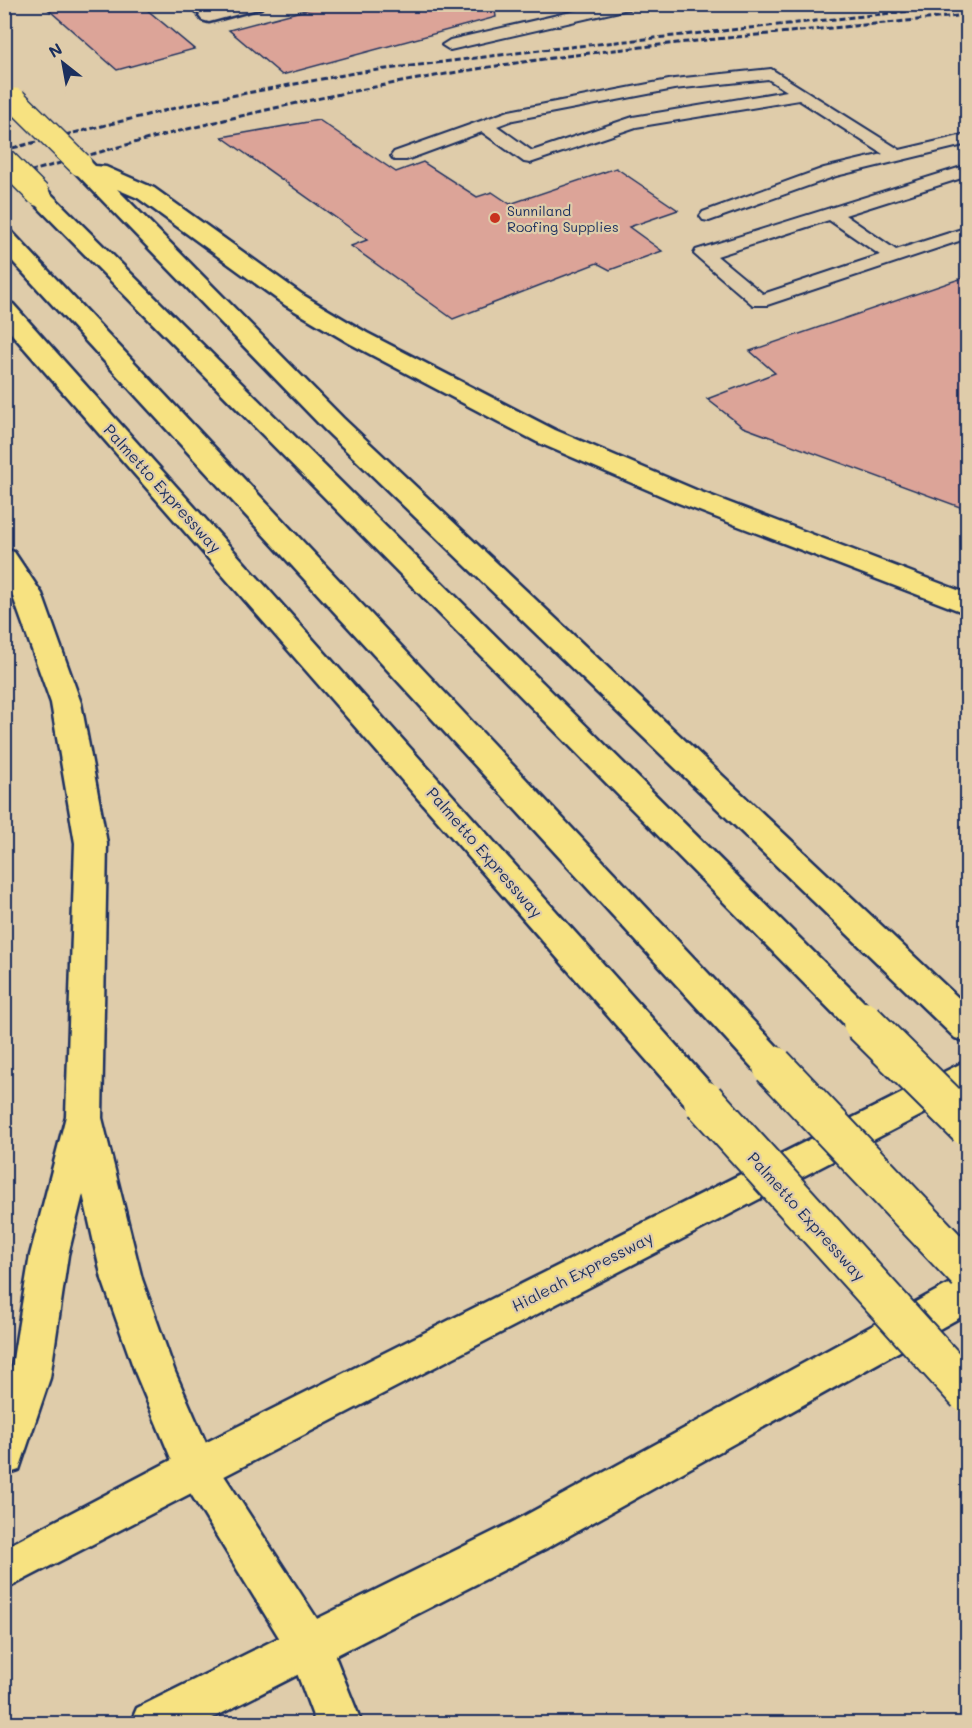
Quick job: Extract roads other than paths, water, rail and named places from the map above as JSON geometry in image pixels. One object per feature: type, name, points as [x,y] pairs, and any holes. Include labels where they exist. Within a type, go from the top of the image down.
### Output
[{"type":"main road","points":[[10,95],[94,172],[334,424],[968,1029]]},
{"type":"main road","points":[[4,160],[968,1126]]},
{"type":"main road","points":[[94,172],[146,193],[294,300],[349,332],[546,436],[686,496],[968,605]]},
{"type":"main road","points":[[4,237],[773,1066],[968,1272]]},
{"type":"main road","name":"Palmetto Expressway","points":[[4,309],[704,1101],[968,1393]]},
{"type":"main road","points":[[4,558],[27,594],[66,703],[91,843],[84,1116],[49,1255],[30,1378],[4,1457]]},
{"type":"main road","name":"Hialeah Expressway","points":[[4,1570],[196,1468],[968,1074]]},
{"type":"main road","points":[[84,1116],[122,1279],[155,1372],[196,1468],[309,1646],[339,1724]]},
{"type":"main road","points":[[153,1724],[530,1535],[968,1293]]},
{"type":"street","points":[[201,10],[254,4]]},
{"type":"lane","points":[[450,45],[628,4]]},
{"type":"lane","points":[[400,156],[509,116],[674,84],[771,74],[898,156]]},
{"type":"lane","points":[[484,125],[530,158],[633,122],[801,94]]},
{"type":"lane","points":[[709,216],[830,172],[968,139]]},
{"type":"lane","points":[[968,170],[703,254],[760,301],[968,232]]},
{"type":"lane","points":[[832,213],[893,256]]},
{"type":"railway","points":[[4,150],[204,101],[354,73],[541,50],[968,5]]},
{"type":"railway","points":[[4,179],[218,121],[435,76],[634,48],[968,15]]},
{"type":"place","name":"Sunniland Roofing Supplies","points":[[495,218]]}]
